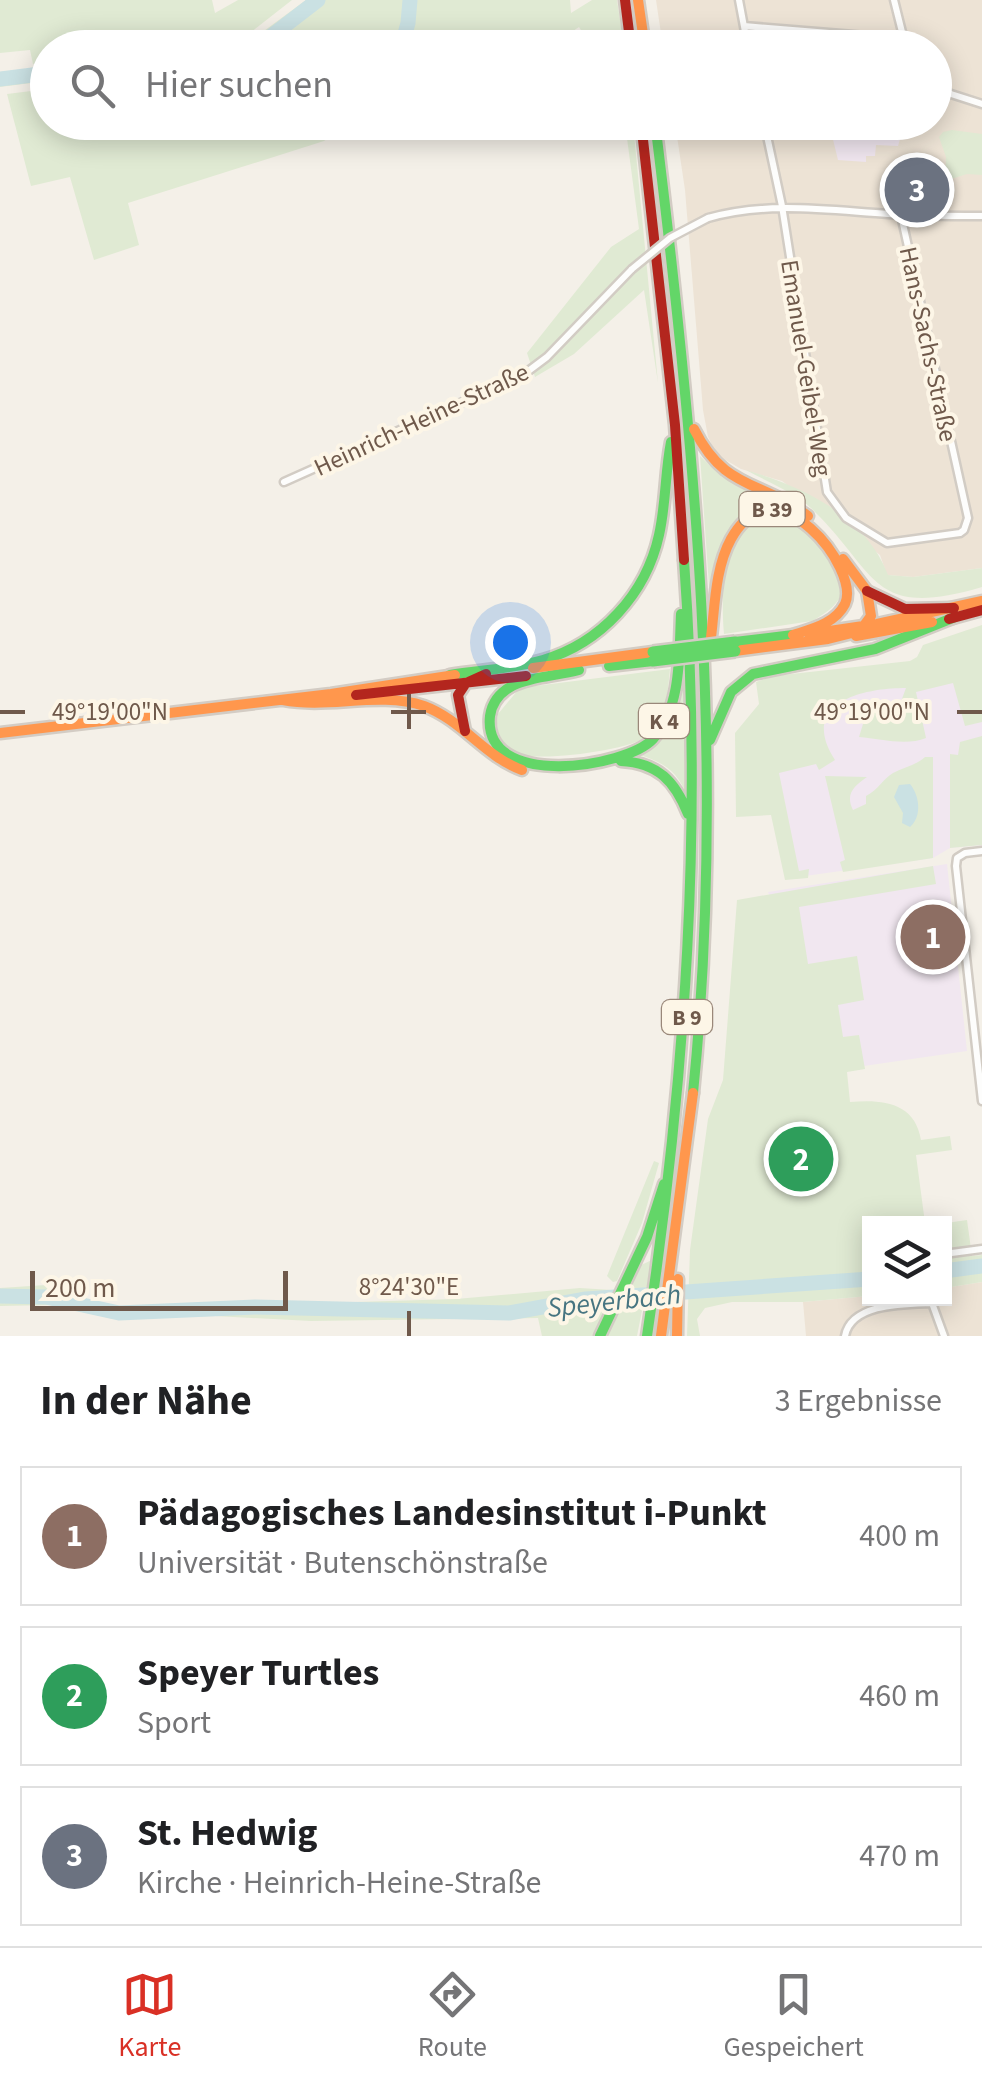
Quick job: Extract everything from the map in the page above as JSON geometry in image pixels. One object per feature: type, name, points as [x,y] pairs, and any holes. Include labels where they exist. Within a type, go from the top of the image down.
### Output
[{"type":"main road","points":[[625,0],[629,30]]},
{"type":"main road","points":[[638,0],[642,30]]},
{"type":"main road","name":"B 9","points":[[643,140],[674,425],[692,692],[689,980],[674,1154],[647,1336]]},
{"type":"main road","name":"B 9","points":[[657,140],[688,413],[702,586],[708,748],[704,981],[671,1313]]},
{"type":"main road","name":"B 9","points":[[688,413],[714,466],[730,478],[783,499],[805,513],[867,592]]},
{"type":"main road","name":"B 39","points":[[363,694],[534,662],[578,646],[613,619],[636,592],[657,544],[674,425]]},
{"type":"main road","name":"B 39","points":[[706,678],[729,543],[743,522],[758,512],[778,508],[801,518],[840,564],[847,580],[846,598],[840,611],[827,623],[793,636],[735,647]]},
{"type":"main road","name":"K 4","points":[[579,670],[512,685],[501,693],[490,716],[493,739],[505,754],[524,764],[554,763],[631,754],[649,744],[662,727],[673,695],[685,566]]},
{"type":"main road","points":[[867,592],[905,609],[955,613]]},
{"type":"main road","points":[[828,639],[866,626],[871,616],[867,592]]},
{"type":"main road","name":"K 4","points":[[708,748],[731,692],[753,674],[875,649],[982,600]]},
{"type":"main road","name":"K 4","points":[[793,636],[982,610]]},
{"type":"main road","name":"K 4","points":[[828,639],[955,613]]},
{"type":"main road","name":"B 39","points":[[450,675],[828,639]]},
{"type":"main road","name":"B 39","points":[[0,733],[282,700],[297,704],[579,670],[653,657]]},
{"type":"main road","name":"B 39","points":[[462,684],[494,672]]},
{"type":"main road","points":[[462,684],[457,701],[465,731]]},
{"type":"main road","name":"B 39","points":[[363,694],[414,703],[446,716],[500,764],[522,770],[620,761],[657,767],[676,783],[692,826]]},
{"type":"main road","points":[[600,1336],[647,1237],[674,1154]]},
{"type":"main road","points":[[661,1336],[671,1313]]},
{"type":"main road","points":[[671,1313],[676,1336]]},
{"type":"street","points":[[739,0],[745,30]]},
{"type":"street","points":[[894,0],[901,30]]},
{"type":"street","points":[[744,26],[797,30]]},
{"type":"street","points":[[952,92],[982,104]]},
{"type":"street","name":"Emanuel-Geibel-Weg","points":[[768,140],[782,206],[827,492],[846,518],[887,542],[964,530]]},
{"type":"street","name":"Heinrich-Heine-Straße","points":[[284,482],[523,375],[547,357],[632,268],[670,238],[708,218],[782,206],[901,215],[982,216]]},
{"type":"street","name":"Hans-Sachs-Straße","points":[[901,215],[968,518],[964,530]]},
{"type":"street","points":[[982,852],[965,853],[956,866],[982,1102]]},
{"type":"street","points":[[952,1253],[982,1249]]},
{"type":"street","points":[[845,1336],[847,1326],[862,1312],[932,1303],[944,1336]]},
{"type":"shaded area","points":[[656,0],[982,0],[982,568],[913,577],[887,575],[880,555],[782,481],[741,469],[717,455],[708,437],[703,410],[678,140],[952,140],[952,30],[660,30]]},
{"type":"shaded area","points":[[833,140],[900,140],[898,146],[876,145],[875,156],[866,156],[866,162],[838,160]]},
{"type":"shaded area","points":[[982,646],[982,845],[950,848],[933,858],[791,878],[761,688],[941,661]]},
{"type":"shaded area","points":[[947,864],[967,1051],[850,1068],[768,892]]},
{"type":"shaded area","points":[[982,1282],[982,1336],[806,1336],[803,1302],[862,1297],[862,1306],[952,1306],[952,1287]]},
{"type":"green space","points":[[0,0],[212,0],[215,13],[238,0],[292,0],[254,30],[30,30],[30,50],[0,53]]},
{"type":"green space","points":[[306,0],[570,0],[571,13],[592,0],[617,0],[621,30],[579,27],[265,30]]},
{"type":"green space","points":[[30,69],[30,83],[0,87],[0,72]]},
{"type":"green space","points":[[30,91],[30,140],[325,140],[128,203],[139,245],[94,260],[70,177],[31,186],[7,94]]},
{"type":"green space","points":[[952,130],[982,134],[982,175],[967,174],[945,181],[946,157],[940,140],[952,140]]},
{"type":"green space","points":[[627,140],[635,140],[658,383],[644,290],[574,354],[535,377],[527,353],[611,247],[639,229]]},
{"type":"green space","points":[[700,456],[722,477],[780,503],[738,520],[710,600]]},
{"type":"green space","points":[[746,470],[789,485],[830,506],[864,536],[888,575],[913,577],[982,568],[982,587],[945,596],[918,598],[897,594],[880,585],[805,503]]},
{"type":"green space","points":[[776,513],[797,524],[821,546],[838,573],[841,595],[833,607],[812,621],[724,634],[725,579],[735,544],[758,519]]},
{"type":"green space","points":[[982,625],[982,722],[965,726],[953,683],[916,692],[926,738],[902,742],[859,737],[863,724],[856,714],[900,704],[906,688],[853,696],[829,713],[824,726],[835,760],[819,770],[816,764],[779,773],[799,871],[809,869],[808,878],[785,880],[771,815],[736,817],[735,733],[759,704],[756,682],[773,676],[910,661],[923,645]]},
{"type":"green space","points":[[670,669],[659,722],[648,736],[638,741],[584,754],[528,756],[512,750],[498,731],[498,714],[518,690]]},
{"type":"green space","points":[[685,670],[687,796],[669,770],[640,755],[666,729],[681,671]]},
{"type":"green space","points":[[982,736],[982,845],[950,848],[950,754],[958,755],[960,742]]},
{"type":"green space","points":[[925,757],[933,757],[933,858],[843,872],[840,862],[845,860],[825,776],[867,777],[852,791],[853,810],[866,804],[866,796],[889,775]]},
{"type":"green space","points":[[933,866],[936,884],[799,907],[808,964],[857,956],[864,1000],[838,1005],[843,1037],[859,1035],[865,1069],[847,1072],[850,1102],[874,1101],[904,1110],[918,1127],[921,1140],[950,1136],[952,1150],[916,1155],[924,1216],[862,1216],[862,1297],[732,1302],[705,1308],[697,1319],[700,1336],[687,1336],[690,1250],[708,1119],[723,1080],[737,900]]},
{"type":"green space","points":[[654,1161],[659,1163],[642,1223],[617,1281],[613,1282],[607,1276]]},
{"type":"green space","points":[[967,1220],[972,1256],[982,1255],[982,1282],[952,1287],[952,1222]]},
{"type":"green space","points":[[652,1260],[637,1336],[606,1336],[641,1265]]},
{"type":"green space","points":[[46,1285],[117,1309],[456,1299],[580,1288],[612,1290],[594,1336],[542,1336],[538,1318],[114,1319],[50,1305],[0,1306],[0,1288]]},
{"type":"water","points":[[910,784],[918,806],[910,827],[902,823],[903,813],[894,797],[899,785]]},
{"type":"waterway","points":[[279,30],[318,0]]},
{"type":"waterway","points":[[406,30],[410,0]]},
{"type":"waterway","points":[[0,79],[30,75]]},
{"type":"waterway","name":"Speyerbach","points":[[952,1270],[982,1266]]},
{"type":"waterway","name":"Speyerbach","points":[[0,1296],[46,1297],[119,1313],[255,1307],[509,1313],[586,1299],[862,1280]]},
{"type":"traffic: fast","points":[[657,140],[693,485],[706,728],[707,850],[693,1093]]},
{"type":"traffic: fast","points":[[450,675],[543,660],[584,642],[618,613],[653,557],[671,442]]},
{"type":"traffic: fast","points":[[647,1336],[672,1142],[687,949],[692,755],[684,560]]},
{"type":"traffic: fast","points":[[579,670],[520,683],[498,698],[490,716],[494,739],[508,755],[531,763],[587,764],[615,758],[653,739],[674,696],[681,614]]},
{"type":"traffic: fast","points":[[710,740],[731,692],[753,674],[875,649],[955,617]]},
{"type":"traffic: fast","points":[[735,642],[793,635]]},
{"type":"traffic: fast","points":[[653,652],[735,642]]},
{"type":"traffic: fast","points":[[653,661],[735,651]]},
{"type":"traffic: fast","points":[[609,666],[653,661]]},
{"type":"traffic: fast","points":[[621,761],[645,765],[664,776],[688,814]]},
{"type":"traffic: fast","points":[[600,1336],[647,1237],[664,1184]]},
{"type":"traffic: slow","points":[[638,0],[642,30]]},
{"type":"traffic: slow","points":[[694,429],[718,464],[731,474],[808,516]]},
{"type":"traffic: slow","points":[[710,645],[725,551],[749,517],[770,510],[791,515],[810,528],[828,547],[846,588],[841,611],[822,625],[793,635]]},
{"type":"traffic: slow","points":[[828,639],[860,631],[871,616],[867,591],[843,559]]},
{"type":"traffic: slow","points":[[809,634],[982,601]]},
{"type":"traffic: slow","points":[[856,636],[932,622]]},
{"type":"traffic: slow","points":[[735,651],[828,639]]},
{"type":"traffic: slow","points":[[533,668],[653,652]]},
{"type":"traffic: slow","points":[[0,733],[331,694],[455,675]]},
{"type":"traffic: slow","points":[[283,700],[389,700],[424,706],[522,770]]},
{"type":"traffic: slow","points":[[661,1336],[693,1093]]},
{"type":"traffic: slow","points":[[677,1336],[678,1279]]},
{"type":"traffic: jam","points":[[625,0],[629,30]]},
{"type":"traffic: jam","points":[[643,140],[675,425],[684,560]]},
{"type":"traffic: jam","points":[[867,591],[905,609],[954,608]]},
{"type":"traffic: jam","points":[[949,619],[982,610]]},
{"type":"traffic: jam","points":[[465,731],[458,695],[466,683],[486,674]]},
{"type":"traffic: jam","points":[[356,695],[526,676]]},
{"type":"place","name":"St. Hedwig","points":[[917,190]]},
{"type":"place","name":"Pädagogisches Landesinstitut i-Punkt","points":[[933,937]]},
{"type":"place","name":"Speyer Turtles","points":[[801,1159]]}]
